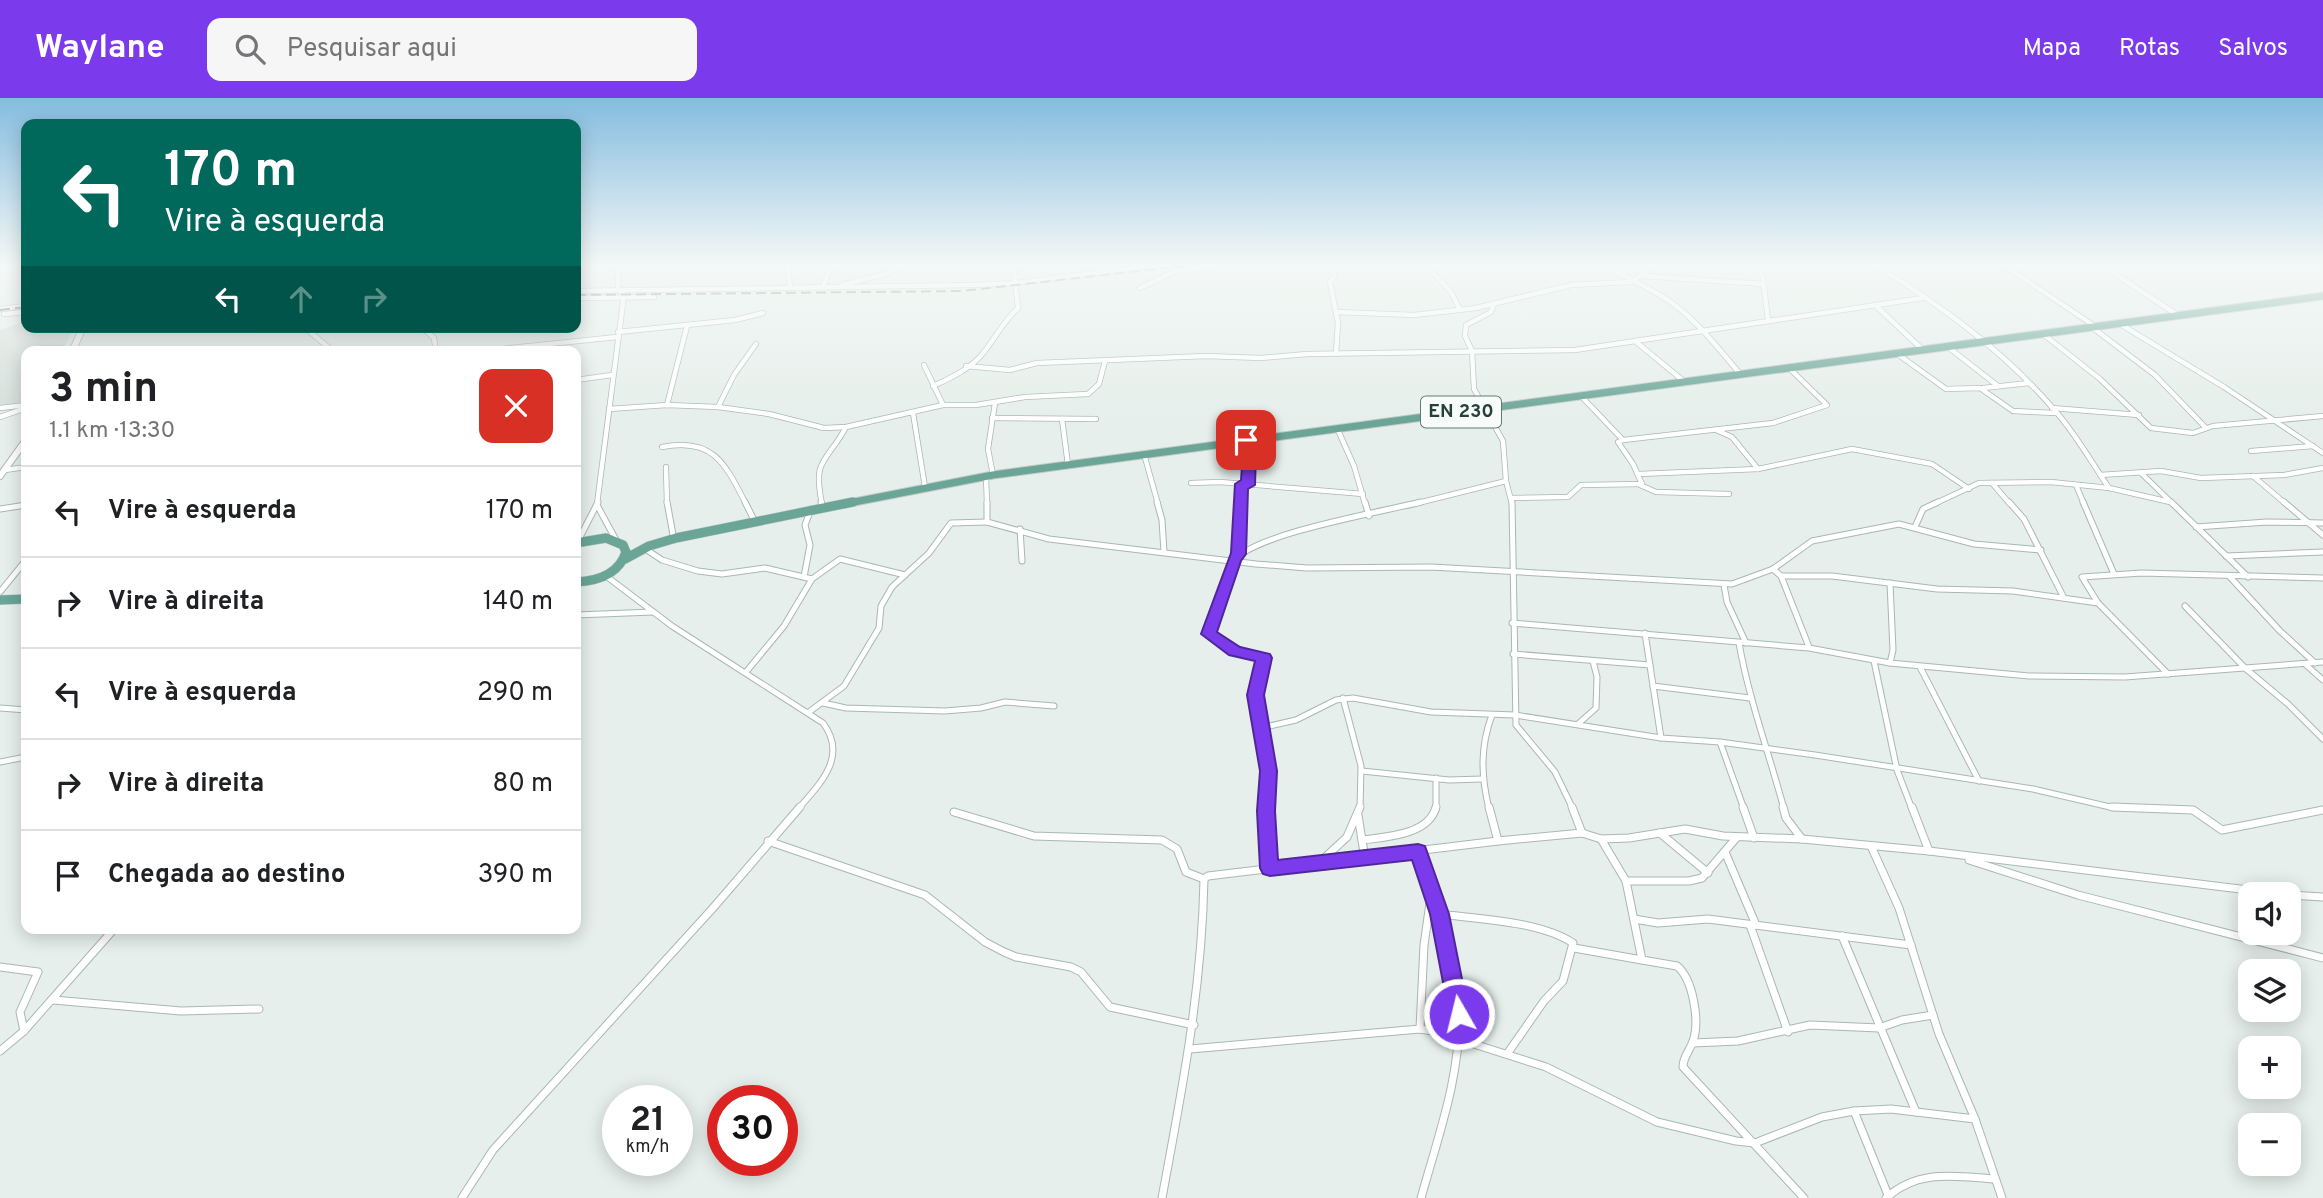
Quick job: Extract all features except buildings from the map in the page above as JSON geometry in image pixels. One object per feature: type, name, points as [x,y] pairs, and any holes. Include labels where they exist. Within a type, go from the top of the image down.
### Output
[{"type":"main road","name":"EN 230","points":[[625,559],[655,544],[822,506],[989,476],[2184,315]]},
{"type":"main road","points":[[581,541],[593,538],[617,541],[626,552],[625,559],[606,576],[581,581]]},
{"type":"main road","name":"EN 230","points":[[617,541],[655,544]]},
{"type":"main road","points":[[0,600],[21,598]]},
{"type":"street","points":[[581,535],[597,505],[621,315]]},
{"type":"street","points":[[521,346],[687,326],[749,315]]},
{"type":"street","points":[[933,386],[954,377],[986,351],[1000,325],[1010,315]]},
{"type":"street","points":[[1336,354],[1337,315]]},
{"type":"street","points":[[1485,315],[1466,325],[1465,336],[1472,351],[1472,383],[1483,409],[1494,422],[1503,442],[1506,481],[1511,498],[1510,522],[1514,544],[1512,623],[1515,715],[1519,731],[1555,772],[1569,798],[1581,833]]},
{"type":"street","points":[[1685,315],[1702,329],[1741,375]]},
{"type":"street","points":[[1767,315],[1768,320]]},
{"type":"street","points":[[966,366],[1010,370],[1037,363],[1195,356],[1261,358],[1575,350],[1702,329],[1812,315]]},
{"type":"street","points":[[1886,315],[1923,350]]},
{"type":"street","points":[[1947,315],[1983,342],[2029,383],[2057,413],[2109,488]]},
{"type":"street","points":[[2077,315],[2155,375],[2206,428]]},
{"type":"street","points":[[2120,324],[2274,419],[2323,453]]},
{"type":"street","points":[[667,405],[687,326]]},
{"type":"street","points":[[311,333],[327,346]]},
{"type":"street","points":[[2043,334],[2100,379],[2151,428],[2159,431],[2193,433],[2206,428],[2274,419],[2323,416]]},
{"type":"street","points":[[1634,340],[1686,383]]},
{"type":"street","points":[[718,407],[734,374],[756,344]]},
{"type":"street","points":[[1948,347],[1998,386]]},
{"type":"street","points":[[1896,354],[1946,389],[2029,383]]},
{"type":"street","points":[[609,409],[667,405],[718,407],[769,414],[814,426],[846,427],[943,405],[995,403],[1030,396],[1088,394],[1094,391],[1100,382],[1105,361]]},
{"type":"street","points":[[923,365],[943,405]]},
{"type":"street","points":[[1640,485],[1642,482],[1639,474],[1618,442],[1713,428],[1773,423],[1827,405],[1789,368]]},
{"type":"street","points":[[581,379],[612,375]]},
{"type":"street","points":[[1980,388],[2013,411],[2057,413]]},
{"type":"street","points":[[1582,397],[1623,440]]},
{"type":"street","points":[[987,522],[988,449],[995,403]]},
{"type":"street","points":[[0,408],[21,406]]},
{"type":"street","points":[[0,417],[21,408]]},
{"type":"street","points":[[2052,408],[2139,415]]},
{"type":"street","points":[[914,413],[925,487]]},
{"type":"street","points":[[992,418],[1096,419]]},
{"type":"street","points":[[1062,419],[1068,465]]},
{"type":"street","points":[[822,506],[817,477],[819,468],[842,437],[846,427]]},
{"type":"street","points":[[1337,428],[1347,447],[1369,516]]},
{"type":"street","points":[[1713,428],[1732,437],[1758,469]]},
{"type":"street","points":[[1246,440],[1249,453],[1238,554],[1233,561],[1209,634],[1235,652],[1264,658],[1256,695],[1269,771],[1266,811],[1270,868]]},
{"type":"street","points":[[662,447],[696,444],[706,449],[738,487],[755,522]]},
{"type":"street","points":[[2251,451],[2313,446]]},
{"type":"street","points":[[2,473],[21,447]]},
{"type":"street","points":[[1639,474],[1758,469],[1852,449],[1932,464],[1969,489]]},
{"type":"street","points":[[1144,454],[1162,520],[1164,552]]},
{"type":"street","points":[[666,467],[666,498],[674,540]]},
{"type":"street","points":[[2,473],[21,468]]},
{"type":"street","points":[[2100,475],[2168,472],[2201,478],[2284,475],[2323,468]]},
{"type":"street","points":[[2141,473],[2248,577]]},
{"type":"street","points":[[2253,476],[2323,536]]},
{"type":"street","points":[[1238,554],[1283,536],[1506,481]]},
{"type":"street","points":[[1914,527],[1923,509],[1976,484],[2051,482],[2109,488],[2170,502]]},
{"type":"street","points":[[1191,483],[1245,484],[1363,495]]},
{"type":"street","points":[[1992,483],[2021,513],[2064,598]]},
{"type":"street","points":[[1511,498],[1566,497],[1581,485],[1640,485],[1656,492],[1729,494]]},
{"type":"street","points":[[2076,485],[2115,574]]},
{"type":"street","points":[[597,505],[617,541]]},
{"type":"street","points":[[0,509],[21,506]]},
{"type":"street","points":[[804,577],[810,545],[805,525],[811,509]]},
{"type":"street","points":[[809,712],[844,686],[879,628],[884,599],[929,553],[951,523],[987,522],[1058,540],[1307,568],[1430,567],[1648,578],[1724,585],[1741,582],[1773,569],[1807,543],[1899,524],[1975,544],[2041,550]]},
{"type":"street","points":[[2196,527],[2267,522],[2323,523]]},
{"type":"street","points":[[1020,529],[1022,561]]},
{"type":"street","points":[[644,548],[666,560],[708,573],[733,573],[754,568],[811,579]]},
{"type":"street","points":[[2226,556],[2323,552]]},
{"type":"street","points":[[746,672],[784,626],[811,579],[840,559],[905,575]]},
{"type":"street","points":[[0,592],[21,566]]},
{"type":"street","points":[[1773,569],[1781,576],[1809,648]]},
{"type":"street","points":[[2168,674],[2098,603],[2081,579],[2115,574],[2203,573],[2230,577],[2323,578]]},
{"type":"street","points":[[462,1198],[493,1150],[713,908],[811,794],[833,761],[836,750],[830,730],[809,712],[672,626],[606,576]]},
{"type":"street","points":[[1781,576],[1832,576],[1937,589],[2013,591],[2098,603]]},
{"type":"street","points":[[2230,577],[2280,631],[2315,663]]},
{"type":"street","points":[[1890,583],[1893,650],[1890,663]]},
{"type":"street","points":[[1724,585],[1728,606],[1743,643],[1750,698],[1768,749],[1787,821],[1802,839]]},
{"type":"street","points":[[2185,606],[2245,668],[2288,704],[2323,739]]},
{"type":"street","points":[[581,615],[654,611]]},
{"type":"street","points":[[1512,623],[1809,648],[1920,667],[2029,676],[2125,677],[2323,662]]},
{"type":"street","points":[[1645,633],[1661,738]]},
{"type":"street","points":[[1513,654],[1650,665]]},
{"type":"street","points":[[1578,724],[1596,708],[1597,677],[1593,661]]},
{"type":"street","points":[[1874,661],[1897,770],[1929,851]]},
{"type":"street","points":[[2306,665],[2323,680]]},
{"type":"street","points":[[1920,667],[1979,781]]},
{"type":"street","points":[[1653,687],[1750,698]]},
{"type":"street","points":[[1261,728],[1296,720],[1343,698],[1353,698],[1431,712],[1515,715],[1661,738],[1720,742],[2033,789],[2110,807],[2193,810],[2222,830],[2323,810]]},
{"type":"street","points":[[1343,698],[1361,756],[1358,815],[1366,859]]},
{"type":"street","points":[[823,702],[846,708],[944,711],[981,709],[1005,702],[1054,706]]},
{"type":"street","points":[[0,708],[21,710]]},
{"type":"street","points":[[1492,715],[1482,740],[1482,779],[1498,841]]},
{"type":"street","points":[[1720,742],[1754,838]]},
{"type":"street","points":[[0,762],[21,758]]},
{"type":"street","points":[[1362,771],[1482,779]]},
{"type":"street","points":[[1362,840],[1395,836],[1427,823],[1435,813],[1437,803],[1436,778]]},
{"type":"street","points":[[954,812],[1034,836],[1162,840],[1177,849],[1186,872],[1203,879]]},
{"type":"street","points":[[1318,864],[1351,832],[1358,815]]},
{"type":"street","points":[[1203,879],[1208,876],[1270,868],[1366,859],[1498,841],[1581,833],[1601,839],[1638,838],[1685,829],[1737,837],[1802,839],[1929,851],[2238,889]]},
{"type":"street","points":[[1660,832],[1708,873]]},
{"type":"street","points":[[1626,881],[1689,881],[1708,873],[1737,837]]},
{"type":"street","points":[[1601,839],[1626,881],[1642,960]]},
{"type":"street","points":[[768,841],[925,895],[985,942],[1004,952],[1016,957],[1071,967],[1081,972],[1110,1007],[1194,1025]]},
{"type":"street","points":[[1871,846],[1899,908],[1933,1016],[1975,1119],[2002,1198]]},
{"type":"street","points":[[1418,851],[1439,914],[1458,1001],[1449,1103],[1421,1198]]},
{"type":"street","points":[[1725,852],[1753,925],[1788,1032]]},
{"type":"street","points":[[1956,855],[2078,895],[2323,958]]},
{"type":"street","points":[[1162,1198],[1194,1025],[1203,937],[1203,879]]},
{"type":"street","points":[[1420,1029],[1424,944],[1432,892]]},
{"type":"street","points":[[2301,896],[2323,897]]},
{"type":"street","points":[[1439,914],[1483,919],[1562,936],[1569,938],[1574,948],[1563,981],[1544,1001],[1507,1054]]},
{"type":"street","points":[[1634,919],[1658,923],[1708,919],[1911,945]]},
{"type":"street","points":[[0,1051],[24,1031],[110,934]]},
{"type":"street","points":[[1842,936],[1916,1112]]},
{"type":"street","points":[[1574,948],[1681,969],[1696,1016],[1693,1043],[1683,1058],[1683,1068],[1804,1198]]},
{"type":"street","points":[[0,967],[37,972],[20,1012],[24,1031]]},
{"type":"street","points":[[53,1000],[173,1011],[222,1013],[259,1009]]},
{"type":"street","points":[[1693,1043],[1727,1043],[1810,1026],[1879,1028],[1902,1020],[1933,1016]]},
{"type":"street","points":[[1190,1049],[1420,1029],[1507,1054],[1578,1080],[1619,1105],[1657,1122],[1696,1133],[1755,1143],[1822,1117],[1854,1111],[1891,1108],[1975,1119]]},
{"type":"street","points":[[1854,1111],[1887,1197],[1923,1175],[1994,1179]]},
{"type":"shaded area","points":[[21,323],[21,333],[71,333],[65,346],[21,346],[21,403],[0,405],[0,330]]},
{"type":"route","points":[[1246,440],[1249,453],[1248,485],[1242,484],[1238,554],[1233,561],[1209,636],[1235,652],[1264,658],[1256,695],[1269,771],[1266,811],[1270,868],[1418,851],[1439,914],[1452,967],[1459,1014]]}]
